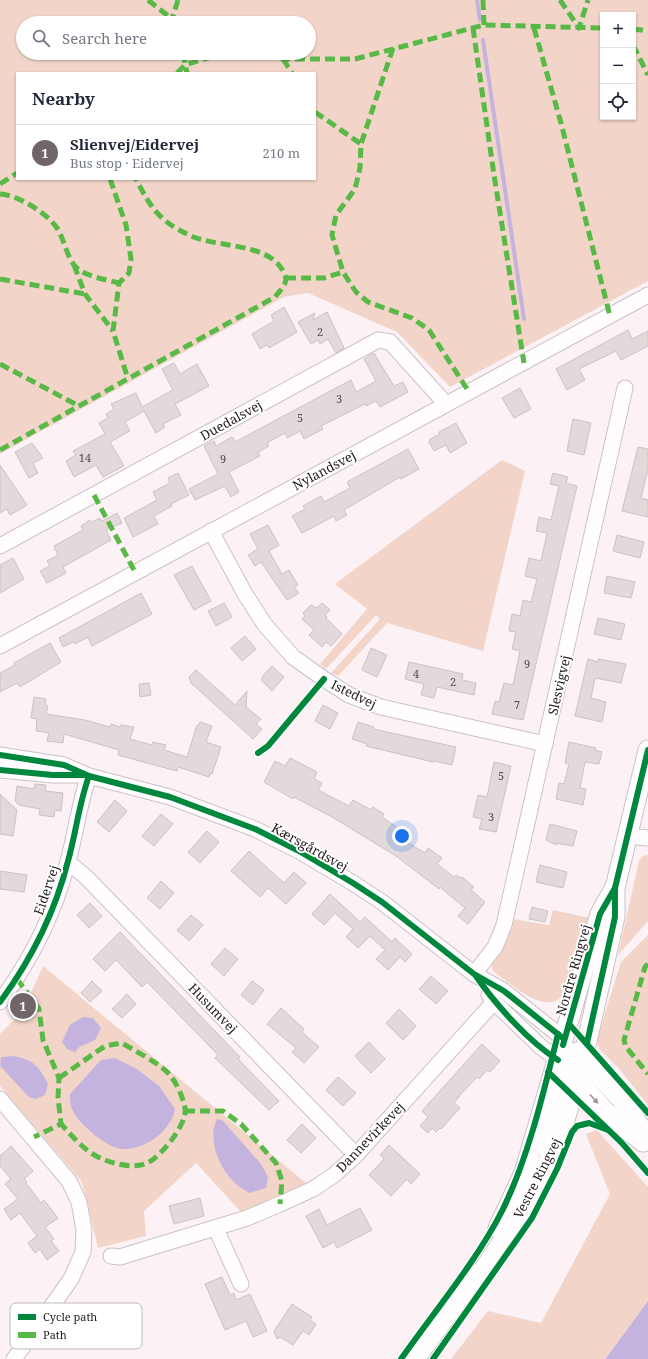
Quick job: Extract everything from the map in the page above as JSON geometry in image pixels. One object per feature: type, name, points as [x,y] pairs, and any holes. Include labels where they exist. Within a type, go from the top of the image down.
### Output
[{"type":"main road","name":"Nordre Ringvej","points":[[571,1060],[614,918],[615,888],[648,750]]},
{"type":"main road","name":"Nordre Ringvej","points":[[571,1060],[600,914],[615,888]]},
{"type":"main road","points":[[571,1060],[620,1099],[648,1138]]},
{"type":"main road","points":[[571,1060],[607,1113],[648,1146]]},
{"type":"main road","name":"Vestre Ringvej","points":[[415,1359],[468,1286],[484,1270],[538,1183],[564,1123],[571,1060]]},
{"type":"main road","name":"Vestre Ringvej","points":[[468,1286],[478,1264],[504,1218],[571,1060]]},
{"type":"street","name":"Nylandsvej","points":[[0,646],[648,295]]},
{"type":"street","name":"Duedalsvej","points":[[0,546],[378,340],[390,342],[446,404]]},
{"type":"street","name":"Slesvigvej","points":[[474,974],[495,947],[504,925],[626,388]]},
{"type":"street","name":"Istedvej","points":[[211,531],[245,594],[265,625],[294,657],[324,680],[349,695],[381,707],[545,744]]},
{"type":"street","name":"Kærsgårdsvej","points":[[0,755],[64,764],[89,776],[170,797],[255,829],[299,851],[382,902],[474,974],[504,991],[571,1060]]},
{"type":"street","name":"Kærsgårdsvej","points":[[0,770],[53,775],[89,776]]},
{"type":"street","name":"Eidervej","points":[[0,1002],[17,979],[46,924],[68,862],[84,790],[89,776]]},
{"type":"street","points":[[628,836],[648,838]]},
{"type":"street","name":"Husumvej","points":[[68,862],[86,877],[356,1155]]},
{"type":"street","name":"Kærsgårdsvej","points":[[474,974],[494,1002],[541,1047],[571,1060]]},
{"type":"street","name":"Dannevirkevej","points":[[110,1256],[120,1258],[247,1218],[313,1190],[334,1176],[356,1155],[494,1002]]},
{"type":"street","points":[[0,1099],[69,1181],[79,1202],[84,1230],[83,1252],[71,1279],[54,1303]]},
{"type":"street","points":[[216,1228],[241,1284]]},
{"type":"street","points":[[14,1359],[21,1349]]},
{"type":"shaded area","points":[[0,0],[648,0],[648,281],[450,387],[397,332],[308,293],[284,297],[0,454]]},
{"type":"shaded area","points":[[502,460],[525,471],[483,651],[387,623],[338,676],[331,673],[380,619],[376,615],[326,669],[320,664],[367,609],[335,584]]},
{"type":"shaded area","points":[[648,855],[648,921],[618,955],[639,861],[643,856]]},
{"type":"shaded area","points":[[553,910],[590,918],[587,934],[579,948],[564,994],[557,1000],[548,1002],[540,1001],[522,992],[492,970],[492,963],[507,939],[513,919],[549,925]]},
{"type":"shaded area","points":[[648,935],[648,1105],[621,1071],[599,1049],[597,1039],[621,962]]},
{"type":"shaded area","points":[[43,966],[306,1183],[241,1212],[196,1163],[144,1211],[146,1236],[98,1248],[82,1182],[0,1086],[0,1034],[23,1011]]},
{"type":"shaded area","points":[[83,1017],[93,1018],[101,1028],[95,1040],[79,1047],[75,1052],[67,1049],[62,1042],[70,1025]]},
{"type":"shaded area","points":[[13,1056],[26,1059],[35,1064],[48,1084],[45,1095],[36,1099],[29,1097],[0,1066],[1,1057]]},
{"type":"shaded area","points":[[115,1058],[137,1069],[159,1086],[175,1109],[173,1117],[163,1132],[148,1143],[140,1146],[123,1149],[109,1145],[101,1140],[80,1121],[75,1115],[70,1103],[70,1094],[101,1060]]},
{"type":"shaded area","points":[[217,1119],[222,1120],[261,1164],[268,1177],[266,1188],[249,1193],[237,1185],[224,1169],[219,1161],[214,1144],[213,1135]]},
{"type":"shaded area","points":[[597,1130],[648,1187],[648,1301],[605,1359],[451,1359],[488,1311],[541,1323],[610,1194],[586,1134]]},
{"type":"shaded area","points":[[648,1301],[648,1359],[605,1359],[606,1358]]},
{"type":"building","points":[[284,307],[297,332],[269,348],[267,345],[260,349],[252,334],[274,321],[271,315]]},
{"type":"building","points":[[327,312],[344,348],[336,353],[328,339],[320,344],[318,340],[311,344],[298,322],[315,313],[313,320]]},
{"type":"building","points":[[628,330],[632,339],[648,331],[648,346],[621,360],[616,351],[579,369],[585,380],[567,390],[556,369]]},
{"type":"building","points":[[374,353],[394,386],[403,382],[408,392],[380,407],[376,401],[366,406],[365,404],[321,426],[323,429],[304,439],[300,431],[287,438],[285,433],[267,443],[269,446],[258,452],[260,456],[229,472],[239,492],[231,497],[225,486],[195,500],[189,489],[218,474],[204,446],[214,441],[216,446],[232,437],[235,442],[351,380],[356,392],[376,381],[364,359]]},
{"type":"building","points":[[174,363],[180,374],[197,364],[209,386],[175,404],[181,415],[163,424],[165,427],[156,433],[144,411],[125,422],[130,431],[110,442],[124,466],[103,477],[96,465],[74,477],[66,461],[76,455],[73,451],[105,434],[99,423],[108,418],[106,414],[114,409],[111,404],[136,393],[142,407],[173,390],[162,369]]},
{"type":"building","points":[[520,388],[531,409],[514,418],[502,398]]},
{"type":"building","points":[[573,419],[591,423],[584,455],[567,451]]},
{"type":"building","points":[[456,423],[467,443],[450,453],[446,445],[434,451],[429,442],[430,439],[440,434],[439,432]]},
{"type":"building","points":[[32,443],[43,458],[33,463],[38,473],[29,478],[15,452]]},
{"type":"building","points":[[638,447],[648,449],[648,470],[641,498],[648,500],[648,517],[622,511]]},
{"type":"building","points":[[408,449],[419,469],[401,479],[400,477],[344,510],[347,515],[336,521],[334,516],[302,533],[292,516],[305,509],[303,506],[321,496],[324,502],[350,488],[347,482]]},
{"type":"building","points":[[0,465],[27,505],[10,515],[7,509],[0,513]]},
{"type":"building","points":[[178,473],[189,495],[171,504],[172,506],[154,516],[158,524],[133,537],[124,518],[157,500],[153,492],[170,483],[168,478]]},
{"type":"building","points":[[553,473],[568,477],[566,483],[577,486],[523,720],[492,714],[495,701],[499,702],[504,683],[513,685],[520,651],[512,649],[516,632],[509,631],[512,614],[520,616],[523,600],[531,602],[537,579],[525,576],[529,558],[541,561],[547,533],[536,531],[539,517],[551,520],[559,486],[550,484]]},
{"type":"building","points":[[117,513],[122,523],[106,530],[111,540],[63,567],[66,573],[47,583],[40,571],[50,566],[47,561],[58,555],[54,546],[83,530],[81,526],[90,520],[92,522],[100,518],[102,521]]},
{"type":"building","points":[[268,525],[279,545],[269,551],[282,574],[289,570],[298,585],[294,587],[299,593],[287,600],[261,562],[255,566],[248,555],[258,549],[250,534]]},
{"type":"building","points":[[617,535],[644,542],[640,558],[613,551]]},
{"type":"building","points":[[13,558],[24,579],[0,593],[0,565]]},
{"type":"building","points":[[192,566],[211,601],[194,610],[174,575]]},
{"type":"building","points":[[607,576],[635,582],[631,598],[604,593]]},
{"type":"building","points":[[141,593],[152,614],[92,646],[88,637],[75,644],[73,642],[63,647],[59,638]]},
{"type":"building","points":[[224,603],[232,617],[216,626],[208,611]]},
{"type":"building","points":[[322,603],[330,610],[325,615],[327,617],[326,618],[342,634],[331,646],[326,642],[322,647],[309,635],[314,630],[302,619],[305,616],[303,613],[311,605],[317,608]]},
{"type":"building","points":[[598,618],[625,624],[621,640],[594,634]]},
{"type":"building","points":[[245,636],[256,649],[242,661],[231,648]]},
{"type":"building","points":[[50,643],[61,662],[20,687],[17,683],[0,692],[0,673],[15,665],[14,663]]},
{"type":"building","points":[[371,648],[387,655],[377,677],[362,670]]},
{"type":"building","points":[[588,659],[598,662],[598,659],[626,664],[621,683],[595,678],[591,698],[606,702],[602,722],[575,716]]},
{"type":"building","points":[[409,662],[463,674],[462,680],[476,683],[474,695],[437,687],[434,698],[421,695],[424,684],[405,679]]},
{"type":"building","points":[[272,666],[284,677],[272,691],[262,681],[262,677]]},
{"type":"building","points":[[196,670],[235,705],[247,691],[246,707],[261,719],[256,724],[262,729],[253,739],[191,683],[189,677]]},
{"type":"building","points":[[149,683],[151,695],[140,697],[139,684]]},
{"type":"building","points":[[34,697],[46,699],[45,705],[48,706],[46,714],[85,720],[110,727],[111,724],[120,727],[121,725],[134,727],[130,739],[152,745],[153,742],[166,745],[164,750],[187,757],[197,725],[199,725],[200,722],[212,726],[206,742],[221,747],[212,774],[210,773],[209,777],[178,767],[177,771],[143,762],[118,755],[119,750],[64,734],[63,743],[47,741],[49,733],[36,731],[37,719],[31,718]]},
{"type":"building","points":[[323,705],[338,713],[330,729],[315,721]]},
{"type":"building","points":[[358,722],[374,727],[373,729],[456,747],[452,765],[366,746],[367,744],[352,739]]},
{"type":"building","points":[[569,742],[596,748],[595,750],[602,752],[599,764],[585,762],[580,788],[586,789],[583,805],[556,799],[559,783],[564,784],[569,764],[565,763]]},
{"type":"building","points":[[290,758],[317,772],[314,779],[322,783],[318,790],[349,806],[353,800],[371,810],[373,807],[384,814],[382,817],[398,828],[394,834],[425,853],[428,848],[442,858],[437,864],[454,877],[456,875],[461,878],[462,877],[474,887],[471,890],[485,902],[468,924],[458,916],[465,908],[440,887],[439,889],[396,856],[332,817],[294,797],[293,799],[264,782],[275,761],[285,766]]},
{"type":"building","points":[[494,762],[511,766],[496,832],[479,829],[482,819],[473,817],[478,795],[487,797]]},
{"type":"building","points":[[35,784],[46,785],[45,791],[63,793],[61,811],[55,810],[54,817],[39,815],[40,809],[19,805],[15,801],[17,786],[34,789]]},
{"type":"building","points":[[0,794],[17,810],[13,836],[0,834]]},
{"type":"building","points":[[115,800],[127,811],[109,832],[97,822]]},
{"type":"building","points":[[161,814],[173,824],[154,846],[142,836]]},
{"type":"building","points":[[550,824],[577,831],[573,846],[556,843],[556,845],[546,840]]},
{"type":"building","points":[[207,831],[219,842],[200,863],[188,852]]},
{"type":"building","points":[[249,851],[284,883],[294,872],[306,883],[286,904],[268,888],[260,897],[231,871]]},
{"type":"building","points":[[540,865],[567,872],[563,888],[536,882]]},
{"type":"building","points":[[0,871],[27,875],[24,892],[0,889]]},
{"type":"building","points":[[161,881],[174,893],[160,909],[147,898]]},
{"type":"building","points":[[330,894],[360,922],[365,917],[392,942],[395,938],[412,954],[405,962],[400,957],[388,970],[376,959],[385,950],[370,936],[358,948],[346,937],[353,929],[335,913],[324,925],[312,914]]},
{"type":"building","points":[[90,903],[102,916],[89,928],[77,915]]},
{"type":"building","points":[[532,907],[548,911],[545,922],[529,919]]},
{"type":"building","points":[[191,915],[203,925],[189,941],[177,930]]},
{"type":"building","points":[[120,932],[240,1057],[238,1059],[279,1101],[269,1110],[215,1058],[218,1055],[147,982],[142,987],[116,960],[105,971],[93,959]]},
{"type":"building","points":[[225,948],[238,959],[224,976],[211,964]]},
{"type":"building","points":[[431,976],[448,991],[436,1004],[419,989]]},
{"type":"building","points":[[92,981],[102,991],[90,1002],[81,993]]},
{"type":"building","points":[[252,981],[264,990],[253,1005],[241,995]]},
{"type":"building","points":[[127,994],[136,1004],[122,1018],[112,1009]]},
{"type":"building","points":[[281,1008],[304,1029],[302,1032],[319,1047],[304,1063],[292,1052],[296,1048],[267,1024]]},
{"type":"building","points":[[399,1009],[416,1026],[403,1040],[386,1023]]},
{"type":"building","points":[[369,1042],[385,1059],[371,1073],[355,1056]]},
{"type":"building","points":[[482,1044],[500,1061],[490,1072],[487,1070],[479,1079],[477,1077],[461,1094],[454,1103],[460,1108],[441,1129],[440,1128],[436,1132],[432,1128],[428,1133],[420,1126],[428,1117],[422,1111]]},
{"type":"building","points":[[338,1077],[356,1093],[343,1106],[326,1090]]},
{"type":"building","points":[[302,1124],[316,1138],[301,1153],[287,1140]]},
{"type":"building","points":[[389,1145],[420,1174],[411,1184],[407,1179],[391,1196],[369,1175],[384,1159],[380,1155]]},
{"type":"building","points":[[11,1146],[33,1171],[24,1179],[27,1182],[26,1183],[41,1203],[44,1200],[58,1218],[45,1227],[54,1239],[51,1241],[59,1251],[47,1260],[40,1249],[35,1253],[28,1243],[37,1236],[20,1213],[11,1220],[4,1209],[18,1199],[5,1184],[11,1179],[0,1166],[0,1156]]},
{"type":"building","points":[[200,1198],[204,1216],[174,1224],[169,1206]]},
{"type":"building","points":[[360,1208],[372,1230],[337,1248],[334,1242],[323,1248],[306,1216],[319,1209],[327,1225]]},
{"type":"building","points":[[222,1277],[230,1295],[234,1293],[236,1300],[250,1294],[267,1331],[253,1337],[246,1321],[225,1330],[205,1284]]},
{"type":"building","points":[[292,1304],[312,1317],[310,1320],[316,1324],[309,1335],[303,1331],[293,1345],[280,1337],[277,1339],[274,1331]]},
{"type":"waterway","points":[[477,0],[480,20]]},
{"type":"waterway","points":[[483,40],[524,319]]},
{"type":"marked path","points":[[148,0],[168,16]]},
{"type":"marked path","points":[[173,16],[178,0]]},
{"type":"marked path","points":[[483,0],[484,25]]},
{"type":"marked path","points":[[560,0],[579,28],[588,0]]},
{"type":"marked path","points":[[316,59],[355,59],[484,25],[600,28]]},
{"type":"marked path","points":[[473,28],[494,175],[524,363]]},
{"type":"marked path","points":[[534,28],[561,123],[610,316]]},
{"type":"marked path","points":[[636,29],[648,31]]},
{"type":"marked path","points":[[393,48],[361,144],[360,168],[355,189],[336,215],[332,235],[343,272],[356,292],[368,302],[412,318],[429,330],[469,392]]},
{"type":"marked path","points":[[634,48],[648,75]]},
{"type":"marked path","points":[[184,60],[187,72]]},
{"type":"marked path","points":[[178,72],[185,65],[201,60]]},
{"type":"marked path","points":[[284,60],[291,72]]},
{"type":"marked path","points":[[316,113],[361,144]]},
{"type":"marked path","points":[[0,184],[16,174]]},
{"type":"marked path","points":[[110,180],[126,225],[131,259],[129,273],[119,283],[113,331],[128,379]]},
{"type":"marked path","points":[[0,450],[275,297],[282,289],[286,278],[276,262],[266,255],[254,250],[200,239],[179,230],[163,219],[151,206],[137,180]]},
{"type":"marked path","points":[[0,194],[23,201],[46,216],[57,228],[71,261],[78,269],[89,275],[119,283]]},
{"type":"marked path","points":[[74,265],[85,294],[113,331]]},
{"type":"marked path","points":[[286,278],[324,278],[343,272]]},
{"type":"marked path","points":[[0,279],[85,294]]},
{"type":"marked path","points":[[0,364],[79,406]]},
{"type":"marked path","points":[[94,495],[135,572]]},
{"type":"marked path","points":[[648,964],[645,967],[624,1040],[626,1047],[648,1074]]},
{"type":"marked path","points":[[17,979],[39,1009],[43,1040],[59,1078],[58,1097],[61,1124],[34,1137]]},
{"type":"marked path","points":[[59,1078],[105,1046],[122,1043],[153,1061],[168,1073],[179,1089],[185,1108],[185,1114],[178,1130],[161,1153],[149,1162],[133,1166],[110,1162],[92,1154],[61,1124]]},
{"type":"marked path","points":[[185,1111],[223,1111],[241,1124],[276,1163],[282,1181],[280,1204]]},
{"type":"cycle path","points":[[258,753],[268,746],[324,679]]},
{"type":"cycle path","points":[[587,1043],[615,917],[615,888],[648,750]]},
{"type":"cycle path","points":[[0,755],[64,765],[89,776],[170,797],[255,829],[299,851],[382,902],[474,974],[504,991],[564,1039]]},
{"type":"cycle path","points":[[0,770],[53,775],[85,775]]},
{"type":"cycle path","points":[[0,1002],[32,952],[49,917],[63,880],[89,776]]},
{"type":"cycle path","points":[[563,1045],[600,914],[615,888]]},
{"type":"cycle path","points":[[476,976],[513,1022],[524,1033],[558,1060]]},
{"type":"cycle path","points":[[569,1024],[648,1113]]},
{"type":"cycle path","points":[[401,1359],[480,1249],[502,1211],[520,1169],[527,1147],[541,1101],[558,1034]]},
{"type":"cycle path","points":[[548,1072],[621,1142],[648,1173]]},
{"type":"cycle path","points":[[433,1359],[532,1218],[557,1169],[572,1132],[577,1126],[589,1123],[608,1130]]},
{"type":"place","name":"Slienvej/Eidervej","points":[[23,1006]]}]
